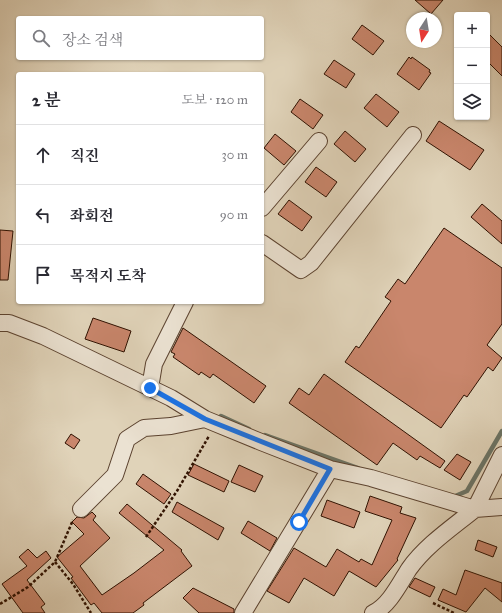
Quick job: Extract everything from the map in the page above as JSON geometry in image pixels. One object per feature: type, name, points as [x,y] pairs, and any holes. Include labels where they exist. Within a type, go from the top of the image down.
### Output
[{"type":"street","points":[[264,244],[301,270],[312,264],[361,200],[391,166],[413,135]]},
{"type":"street","points":[[264,206],[319,141]]},
{"type":"street","points":[[150,388],[154,364],[184,304]]},
{"type":"street","points":[[0,323],[9,323],[43,336],[150,388],[210,421],[330,469],[371,478],[475,509],[502,507]]},
{"type":"street","points":[[81,509],[115,475],[127,439],[144,428],[210,421]]},
{"type":"street","points":[[372,613],[379,610],[398,587],[410,567],[435,542],[475,509],[502,455]]},
{"type":"street","points":[[243,613],[330,469]]},
{"type":"path","points":[[146,537],[177,491],[210,421]]},
{"type":"path","points":[[0,604],[28,587],[55,562],[74,519],[81,509]]},
{"type":"path","points":[[55,562],[73,584],[91,613]]},
{"type":"path","points":[[433,603],[454,613]]},
{"type":"building","points":[[415,0],[443,0],[433,12],[429,12]]},
{"type":"building","points":[[362,25],[384,41],[373,55],[352,39]]},
{"type":"building","points":[[490,35],[502,47],[502,76],[490,64]]},
{"type":"building","points":[[409,57],[411,59],[412,57],[430,70],[429,72],[431,73],[419,90],[397,74]]},
{"type":"building","points":[[334,60],[355,74],[346,88],[324,74]]},
{"type":"building","points":[[376,94],[399,112],[387,127],[364,108]]},
{"type":"building","points":[[300,99],[323,115],[313,129],[291,112]]},
{"type":"building","points":[[439,121],[484,150],[470,170],[426,141]]},
{"type":"building","points":[[345,131],[366,149],[355,162],[334,144]]},
{"type":"building","points":[[275,134],[296,151],[284,165],[264,148]]},
{"type":"building","points":[[316,167],[337,182],[326,197],[305,182]]},
{"type":"building","points":[[289,200],[312,217],[302,231],[278,214]]},
{"type":"building","points":[[482,204],[502,221],[502,244],[471,217]]},
{"type":"building","points":[[444,228],[502,268],[502,324],[487,345],[502,358],[493,371],[488,367],[467,397],[464,395],[441,428],[345,362],[356,346],[359,348],[391,301],[385,297],[398,279],[405,284]]},
{"type":"building","points":[[0,230],[13,231],[8,280],[0,280]]},
{"type":"building","points":[[93,318],[131,331],[124,352],[85,339]]},
{"type":"building","points":[[183,328],[266,386],[254,403],[213,374],[210,378],[201,372],[199,375],[173,357],[175,354],[171,352]]},
{"type":"building","points":[[324,374],[445,461],[440,468],[420,456],[417,460],[393,443],[377,465],[289,403],[299,388],[309,395]]},
{"type":"building","points":[[71,434],[80,440],[74,449],[65,443]]},
{"type":"building","points":[[457,454],[471,462],[460,480],[444,470]]},
{"type":"building","points":[[194,464],[229,481],[224,492],[188,475]]},
{"type":"building","points":[[239,465],[263,476],[255,492],[231,482]]},
{"type":"building","points":[[143,474],[171,494],[164,504],[136,484]]},
{"type":"building","points":[[370,496],[402,507],[400,513],[416,518],[397,559],[398,560],[376,587],[349,571],[334,596],[304,578],[289,603],[267,591],[294,548],[326,567],[337,549],[359,562],[361,559],[372,565],[392,520],[365,511]]},
{"type":"building","points":[[327,500],[360,512],[354,528],[321,516]]},
{"type":"building","points":[[177,502],[224,528],[218,540],[172,512]]},
{"type":"building","points":[[127,504],[182,550],[181,551],[192,566],[143,603],[144,605],[133,613],[102,613],[94,603],[91,605],[71,578],[73,577],[57,557],[84,534],[72,522],[77,517],[84,518],[92,512],[96,516],[93,520],[110,538],[80,566],[102,595],[134,573],[164,550],[119,513]]},
{"type":"building","points":[[248,521],[277,538],[270,551],[241,533]]},
{"type":"building","points":[[478,540],[497,547],[493,557],[475,550]]},
{"type":"building","points":[[28,549],[37,558],[46,551],[51,558],[27,580],[45,604],[41,607],[45,613],[23,613],[2,584],[27,566],[19,557]]},
{"type":"building","points":[[465,570],[502,583],[502,602],[485,588],[466,612],[438,600],[443,589],[456,595]]},
{"type":"building","points":[[415,578],[435,587],[430,597],[409,587]]},
{"type":"building","points":[[193,588],[234,609],[234,613],[199,613],[183,598]]},
{"type":"waterway","points":[[221,416],[249,429]]},
{"type":"waterway","points":[[453,497],[467,491],[502,431]]},
{"type":"waterway","points":[[265,435],[358,468]]},
{"type":"route","points":[[150,388],[171,398],[205,419],[330,469],[299,522]]}]
